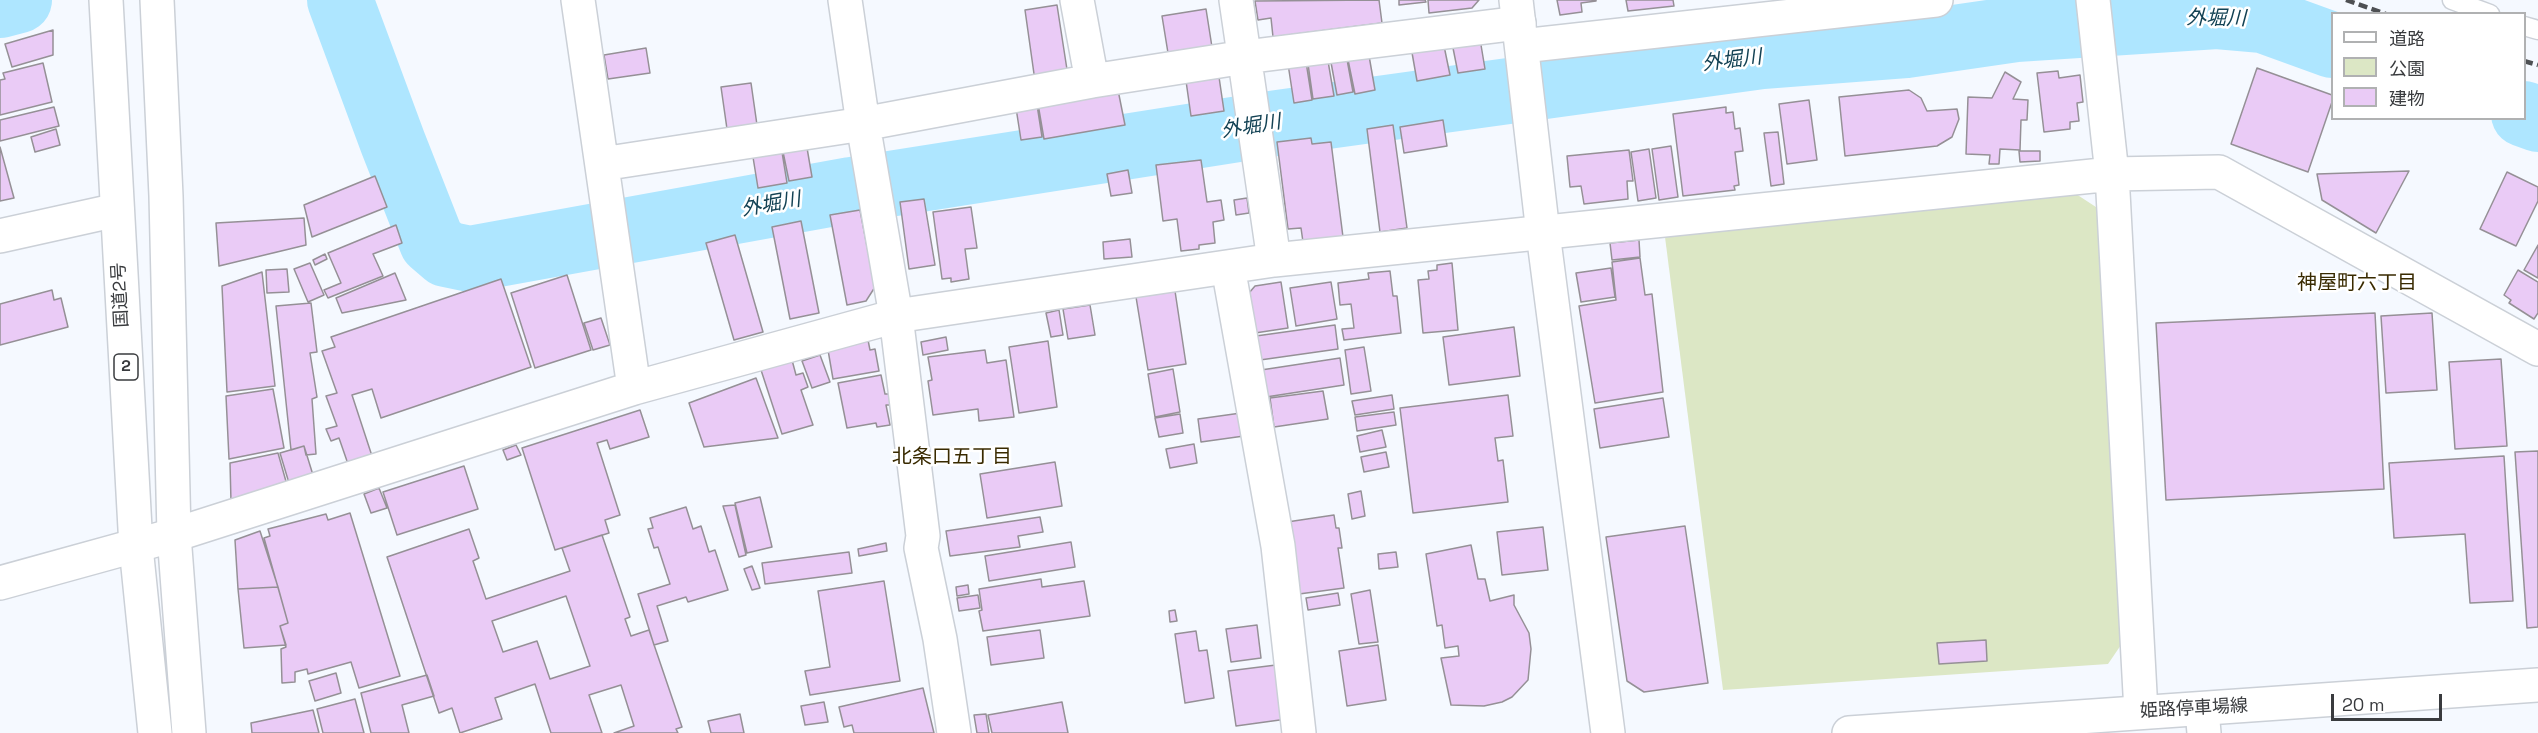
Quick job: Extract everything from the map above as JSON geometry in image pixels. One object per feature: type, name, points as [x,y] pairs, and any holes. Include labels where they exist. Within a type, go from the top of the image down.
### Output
[{"type":"main road","name":"国道2号","points":[[106,0],[136,547],[155,733]]},
{"type":"main road","points":[[157,0],[166,196],[174,535],[189,733]]},
{"type":"main road","points":[[578,0],[634,388]]},
{"type":"main road","points":[[845,0],[863,124],[896,316],[923,536],[921,548],[940,639],[954,733]]},
{"type":"main road","points":[[1077,0],[1092,81]]},
{"type":"main road","points":[[1236,0],[1274,260]]},
{"type":"main road","points":[[602,164],[863,124],[1092,81],[1245,57],[1519,23],[1936,0]]},
{"type":"main road","points":[[2093,0],[2112,174],[2141,712]]},
{"type":"main road","points":[[1519,23],[1608,733]]},
{"type":"main road","points":[[0,583],[136,547],[634,388],[896,316],[1274,260],[2112,174],[2219,172],[2538,349]]},
{"type":"main road","points":[[0,236],[117,210]]},
{"type":"main road","points":[[1228,267],[1278,546],[1299,733]]},
{"type":"main road","name":"姫路停車場線","points":[[1849,733],[2141,712],[2203,722],[2538,685]]},
{"type":"lane","points":[[2452,0],[2485,12]]},
{"type":"green space","points":[[2073,192],[2099,209],[2121,645],[2108,664],[1723,690],[1665,237]]},
{"type":"building","points":[[1379,0],[1382,23],[1273,37],[1271,18],[1258,20],[1255,1]]},
{"type":"building","points":[[1399,0],[1425,0],[1426,2],[1399,5]]},
{"type":"building","points":[[1428,0],[1479,0],[1472,8],[1429,13]]},
{"type":"building","points":[[1557,0],[1596,1],[1581,3],[1582,12],[1560,15]]},
{"type":"building","points":[[1626,0],[1673,0],[1674,6],[1628,11]]},
{"type":"building","points":[[1057,5],[1068,76],[1035,81],[1025,10]]},
{"type":"building","points":[[1206,9],[1212,47],[1168,53],[1162,16]]},
{"type":"building","points":[[53,30],[53,55],[12,67],[5,44]]},
{"type":"building","points":[[1480,39],[1485,69],[1458,73],[1452,43]]},
{"type":"building","points":[[1443,41],[1450,75],[1417,81],[1411,47]]},
{"type":"building","points":[[646,48],[650,73],[608,79],[604,55]]},
{"type":"building","points":[[1368,50],[1375,90],[1355,94],[1347,55]]},
{"type":"building","points":[[1346,54],[1353,92],[1337,95],[1330,57]]},
{"type":"building","points":[[1328,61],[1334,96],[1313,99],[1308,64]]},
{"type":"building","points":[[1306,62],[1312,100],[1294,103],[1288,64]]},
{"type":"building","points":[[43,63],[52,102],[0,115],[0,80],[5,79],[3,73]]},
{"type":"building","points":[[2257,68],[2331,95],[2331,105],[2308,172],[2231,144]]},
{"type":"building","points":[[2058,71],[2059,78],[2080,75],[2083,102],[2077,103],[2079,121],[2070,122],[2070,129],[2044,132],[2037,73]]},
{"type":"building","points":[[2005,72],[2021,82],[2013,99],[2028,100],[2027,120],[2021,120],[2020,150],[2000,149],[1999,164],[1989,164],[1990,155],[1966,154],[1968,97],[1992,98]]},
{"type":"building","points":[[1219,77],[1224,111],[1191,116],[1186,81]]},
{"type":"building","points":[[751,83],[757,125],[727,129],[721,87]]},
{"type":"building","points":[[1118,90],[1125,125],[1044,139],[1038,104]]},
{"type":"building","points":[[1909,90],[1921,98],[1927,111],[1957,109],[1959,119],[1952,137],[1937,146],[1845,156],[1839,97]]},
{"type":"building","points":[[1809,100],[1817,160],[1787,164],[1779,104]]},
{"type":"building","points":[[1037,105],[1042,137],[1021,140],[1016,108]]},
{"type":"building","points":[[54,107],[59,126],[0,141],[0,120]]},
{"type":"building","points":[[1726,107],[1726,113],[1733,112],[1735,129],[1740,128],[1743,151],[1735,152],[1739,185],[1734,186],[1735,190],[1683,196],[1673,114]]},
{"type":"building","points":[[1443,120],[1447,146],[1404,153],[1400,127]]},
{"type":"building","points":[[1393,125],[1407,228],[1380,232],[1367,129]]},
{"type":"building","points":[[56,129],[60,145],[35,152],[31,137]]},
{"type":"building","points":[[1778,132],[1784,184],[1771,186],[1764,133]]},
{"type":"building","points":[[1311,138],[1312,144],[1331,142],[1343,237],[1303,242],[1301,228],[1288,229],[1277,142]]},
{"type":"building","points":[[806,142],[812,177],[789,181],[782,147]]},
{"type":"building","points":[[781,146],[787,183],[758,188],[752,151]]},
{"type":"building","points":[[1671,146],[1678,197],[1659,200],[1652,149]]},
{"type":"building","points":[[0,147],[14,198],[0,201]]},
{"type":"building","points":[[1649,149],[1656,198],[1638,201],[1631,152]]},
{"type":"building","points":[[1629,150],[1633,181],[1627,181],[1628,199],[1584,204],[1581,186],[1570,187],[1567,156]]},
{"type":"building","points":[[2019,151],[2040,151],[2040,161],[2020,162]]},
{"type":"building","points":[[1201,160],[1207,202],[1221,200],[1224,220],[1213,222],[1215,243],[1199,245],[1199,249],[1181,251],[1177,219],[1163,221],[1156,165]]},
{"type":"building","points":[[1128,170],[1132,193],[1111,196],[1107,174]]},
{"type":"building","points":[[2409,171],[2376,233],[2322,200],[2317,174]]},
{"type":"building","points":[[2507,172],[2538,187],[2538,201],[2516,246],[2480,229]]},
{"type":"building","points":[[375,176],[387,207],[312,237],[304,205]]},
{"type":"building","points":[[1247,198],[1249,213],[1236,215],[1234,200]]},
{"type":"building","points":[[924,199],[935,265],[909,269],[900,202]]},
{"type":"building","points":[[971,207],[977,248],[965,249],[969,279],[951,282],[951,278],[942,279],[933,212]]},
{"type":"building","points":[[860,210],[875,287],[866,301],[847,305],[830,215]]},
{"type":"building","points":[[304,218],[306,245],[219,266],[216,223]]},
{"type":"building","points":[[801,221],[819,313],[790,319],[772,227]]},
{"type":"building","points":[[396,225],[402,243],[373,254],[383,276],[328,298],[324,290],[341,283],[328,253]]},
{"type":"building","points":[[735,235],[763,332],[734,340],[706,243]]},
{"type":"building","points":[[1130,239],[1132,257],[1104,259],[1103,242]]},
{"type":"building","points":[[1639,240],[1640,257],[1612,260],[1610,243]]},
{"type":"building","points":[[2538,245],[2538,278],[2524,270]]},
{"type":"building","points":[[325,254],[327,259],[315,265],[313,260]]},
{"type":"building","points":[[1640,258],[1645,295],[1652,294],[1663,392],[1595,403],[1579,306],[1616,300],[1612,262]]},
{"type":"building","points":[[310,263],[324,295],[308,302],[294,269]]},
{"type":"building","points":[[1452,263],[1458,330],[1423,333],[1418,280],[1429,279],[1428,271],[1437,270],[1437,265]]},
{"type":"building","points":[[1611,268],[1615,297],[1581,302],[1576,273]]},
{"type":"building","points":[[287,269],[289,292],[267,293],[266,270]]},
{"type":"building","points":[[2518,270],[2538,282],[2538,313],[2534,319],[2509,303],[2511,300],[2504,295]]},
{"type":"building","points":[[1390,271],[1393,296],[1397,296],[1401,333],[1344,340],[1342,329],[1354,328],[1351,304],[1340,305],[1338,283],[1369,279],[1368,273]]},
{"type":"building","points":[[262,272],[275,386],[227,392],[222,286]]},
{"type":"building","points":[[395,273],[406,300],[342,313],[336,298]]},
{"type":"building","points":[[567,275],[591,350],[535,368],[511,293]]},
{"type":"building","points":[[501,279],[531,367],[381,418],[372,389],[352,395],[372,456],[348,464],[339,438],[331,441],[326,429],[337,426],[326,396],[337,393],[322,351],[335,347],[331,337]]},
{"type":"building","points":[[1281,282],[1288,328],[1255,333],[1249,293],[1255,286]]},
{"type":"building","points":[[1331,282],[1337,319],[1296,326],[1290,288]]},
{"type":"building","points":[[52,290],[54,300],[61,298],[68,327],[0,345],[0,304]]},
{"type":"building","points":[[1175,291],[1186,364],[1148,370],[1136,297]]},
{"type":"building","points":[[311,303],[317,352],[310,353],[317,397],[312,399],[316,454],[306,455],[304,446],[291,450],[276,306]]},
{"type":"building","points":[[1090,305],[1095,335],[1068,339],[1063,309]]},
{"type":"building","points":[[1059,310],[1063,335],[1051,337],[1046,313]]},
{"type":"building","points":[[2375,313],[2384,489],[2166,500],[2156,323]]},
{"type":"building","points":[[2432,313],[2437,390],[2386,393],[2381,316]]},
{"type":"building","points":[[601,318],[610,345],[593,350],[584,323]]},
{"type":"building","points":[[1335,325],[1338,349],[1260,360],[1256,336]]},
{"type":"building","points":[[1514,327],[1520,376],[1449,385],[1443,337]]},
{"type":"building","points":[[946,337],[948,350],[923,355],[921,342]]},
{"type":"building","points":[[868,340],[870,350],[875,349],[879,371],[833,379],[828,350]]},
{"type":"building","points":[[1048,341],[1057,407],[1019,413],[1009,347]]},
{"type":"building","points":[[1364,347],[1371,391],[1351,394],[1345,350]]},
{"type":"building","points":[[985,350],[987,363],[1006,360],[1014,417],[979,421],[978,409],[933,415],[928,381],[932,380],[928,357]]},
{"type":"building","points":[[820,355],[830,382],[812,388],[802,361]]},
{"type":"building","points":[[1340,358],[1344,385],[1266,397],[1261,370]]},
{"type":"building","points":[[2501,359],[2507,446],[2455,449],[2449,362]]},
{"type":"building","points":[[792,360],[796,375],[803,373],[808,387],[801,390],[813,425],[782,434],[761,370]]},
{"type":"building","points":[[1173,369],[1180,412],[1155,417],[1148,374]]},
{"type":"building","points":[[881,375],[885,394],[889,394],[891,405],[886,405],[890,425],[877,427],[876,423],[847,428],[838,383]]},
{"type":"building","points":[[756,378],[778,438],[704,447],[689,403]]},
{"type":"building","points":[[273,389],[284,448],[229,459],[226,396]]},
{"type":"building","points":[[1323,391],[1328,419],[1274,427],[1270,398]]},
{"type":"building","points":[[1392,395],[1394,409],[1355,415],[1352,401]]},
{"type":"building","points":[[1508,395],[1513,436],[1495,438],[1498,461],[1503,460],[1508,502],[1413,513],[1400,408]]},
{"type":"building","points":[[1663,398],[1669,437],[1600,448],[1594,409]]},
{"type":"building","points":[[640,410],[649,437],[610,449],[607,440],[597,443],[620,515],[605,520],[609,533],[555,550],[522,448]]},
{"type":"building","points":[[1394,412],[1396,425],[1357,431],[1355,417]]},
{"type":"building","points":[[1241,413],[1244,436],[1201,442],[1198,419]]},
{"type":"building","points":[[1180,414],[1183,433],[1159,437],[1155,418]]},
{"type":"building","points":[[1382,430],[1386,447],[1360,452],[1357,436]]},
{"type":"building","points":[[1194,444],[1197,463],[1170,468],[1166,449]]},
{"type":"building","points":[[516,445],[521,455],[507,460],[503,450]]},
{"type":"building","points":[[304,446],[313,475],[289,483],[280,453]]},
{"type":"building","points":[[2538,451],[2538,627],[2527,628],[2515,452]]},
{"type":"building","points":[[1386,452],[1389,467],[1364,472],[1361,457]]},
{"type":"building","points":[[278,453],[287,485],[231,502],[230,463]]},
{"type":"building","points":[[2504,456],[2513,601],[2470,603],[2465,534],[2394,538],[2389,463]]},
{"type":"building","points":[[1055,462],[1062,506],[987,518],[980,474]]},
{"type":"building","points":[[464,466],[478,509],[397,535],[383,492]]},
{"type":"building","points":[[379,488],[387,508],[371,513],[364,494]]},
{"type":"building","points":[[1361,491],[1365,516],[1352,519],[1348,494]]},
{"type":"building","points":[[760,497],[772,547],[747,553],[735,503]]},
{"type":"building","points":[[735,505],[746,555],[739,557],[723,506]]},
{"type":"building","points":[[686,507],[693,529],[701,526],[709,552],[715,550],[728,590],[688,602],[686,597],[657,606],[668,641],[654,645],[638,594],[670,584],[658,547],[654,548],[648,529],[653,528],[650,518]]},
{"type":"building","points":[[350,513],[400,676],[359,688],[351,662],[308,674],[307,669],[295,672],[295,682],[282,683],[281,649],[286,647],[280,626],[288,623],[264,538],[270,536],[268,529],[326,514],[328,520]]},
{"type":"building","points":[[1334,515],[1342,548],[1338,548],[1344,588],[1299,594],[1287,522]]},
{"type":"building","points":[[1040,517],[1043,532],[1018,536],[1020,547],[950,556],[946,531]]},
{"type":"building","points":[[1685,526],[1708,683],[1644,692],[1627,681],[1606,537]]},
{"type":"building","points":[[1543,527],[1548,570],[1502,575],[1497,532]]},
{"type":"building","points":[[469,529],[479,558],[473,561],[486,599],[570,571],[562,548],[602,535],[630,617],[625,619],[631,636],[649,630],[682,727],[676,729],[678,733],[614,733],[634,726],[621,685],[589,695],[602,733],[551,733],[535,684],[495,698],[502,719],[460,733],[452,708],[439,713],[387,557]],"holes":[[[566,596],[590,666],[550,679],[537,641],[503,652],[492,621]]]},
{"type":"building","points":[[260,531],[278,587],[238,589],[235,540]]},
{"type":"building","points":[[1071,542],[1075,567],[989,581],[985,556]]},
{"type":"building","points":[[886,543],[887,551],[859,556],[858,549]]},
{"type":"building","points":[[1471,545],[1478,579],[1485,579],[1490,601],[1514,595],[1514,605],[1529,633],[1531,649],[1528,680],[1512,697],[1484,706],[1451,705],[1441,658],[1459,656],[1458,646],[1445,648],[1442,625],[1437,626],[1426,554]]},
{"type":"building","points":[[849,552],[852,573],[765,584],[762,563]]},
{"type":"building","points":[[1396,552],[1398,567],[1379,569],[1378,554]]},
{"type":"building","points":[[752,566],[760,588],[752,590],[744,569]]},
{"type":"building","points":[[1041,579],[1042,587],[1084,581],[1090,616],[983,631],[979,611],[982,610],[979,589]]},
{"type":"building","points":[[884,581],[900,681],[810,695],[805,671],[830,667],[818,591]]},
{"type":"building","points":[[968,585],[969,594],[957,596],[956,587]]},
{"type":"building","points":[[278,587],[288,623],[280,626],[286,645],[244,648],[238,589]]},
{"type":"building","points":[[1370,590],[1378,642],[1359,644],[1351,594]]},
{"type":"building","points":[[1338,593],[1340,605],[1308,610],[1306,598]]},
{"type":"building","points":[[978,595],[980,608],[959,611],[957,598]]},
{"type":"building","points":[[1175,610],[1177,621],[1170,622],[1169,611]]},
{"type":"building","points":[[1257,625],[1261,658],[1231,662],[1226,629]]},
{"type":"building","points":[[1040,630],[1044,658],[991,665],[987,637]]},
{"type":"building","points":[[1196,631],[1199,651],[1207,650],[1214,698],[1185,703],[1175,634]]},
{"type":"building","points":[[1986,640],[1987,661],[1939,664],[1937,643]]},
{"type":"building","points":[[1378,645],[1386,700],[1347,706],[1339,651]]},
{"type":"building","points":[[1276,665],[1287,719],[1236,726],[1228,671]]},
{"type":"building","points":[[336,673],[341,693],[315,701],[309,681]]},
{"type":"building","points":[[427,675],[434,696],[402,705],[409,733],[371,733],[361,693]]},
{"type":"building","points":[[923,688],[934,733],[854,733],[852,725],[844,727],[839,707]]},
{"type":"building","points":[[355,699],[364,733],[323,733],[317,709]]},
{"type":"building","points":[[824,702],[828,722],[805,725],[801,706]]},
{"type":"building","points":[[1062,702],[1068,733],[992,733],[988,715]]},
{"type":"building","points":[[313,710],[319,733],[252,733],[251,723]]},
{"type":"building","points":[[740,714],[744,733],[711,733],[708,721]]},
{"type":"building","points":[[986,714],[989,733],[977,733],[974,715]]},
{"type":"waterway","name":"外堀川","points":[[0,5],[19,0]]},
{"type":"waterway","name":"外堀川","points":[[340,0],[432,242],[446,254],[470,259],[851,190],[1277,123],[1762,56],[1906,45],[2016,29],[2217,16],[2263,20],[2331,45]]},
{"type":"waterway","name":"外堀川","points":[[2526,115],[2538,119]]},
{"type":"railway","points":[[2346,0],[2380,12]]},
{"type":"railway","points":[[2526,62],[2538,65]]},
{"type":"district","name":"神屋町六丁目","points":[[2357,284]]},
{"type":"district","name":"北条口五丁目","points":[[952,458]]}]
